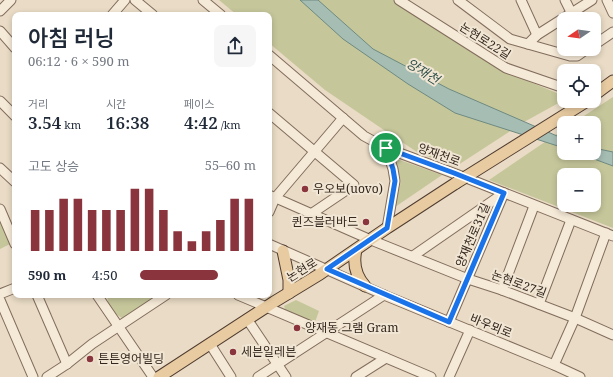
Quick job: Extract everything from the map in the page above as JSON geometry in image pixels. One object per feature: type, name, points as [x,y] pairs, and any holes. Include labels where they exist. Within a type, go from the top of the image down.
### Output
[{"type":"main road","points":[[601,90],[613,81]]},
{"type":"main road","points":[[601,93],[613,87]]},
{"type":"main road","name":"논현로","points":[[159,377],[356,250],[456,182],[575,108]]},
{"type":"main road","points":[[356,250],[355,264],[358,275],[365,286]]},
{"type":"main road","points":[[283,251],[289,280],[289,292]]},
{"type":"street","points":[[0,11],[11,0]]},
{"type":"street","points":[[115,12],[125,0]]},
{"type":"street","points":[[135,0],[149,12]]},
{"type":"street","points":[[203,0],[218,12]]},
{"type":"street","name":"논현로22길","points":[[399,0],[506,68],[557,86]]},
{"type":"street","points":[[459,0],[510,39],[557,52]]},
{"type":"street","points":[[521,0],[537,35]]},
{"type":"street","points":[[565,0],[571,12]]},
{"type":"street","points":[[575,12],[592,0]]},
{"type":"street","points":[[607,0],[613,13]]},
{"type":"street","points":[[528,44],[537,35],[557,23]]},
{"type":"street","points":[[0,31],[12,45]]},
{"type":"street","points":[[601,40],[613,32]]},
{"type":"street","name":"양재천로","points":[[272,58],[364,136],[386,148],[454,173],[610,235]]},
{"type":"street","points":[[0,101],[12,113]]},
{"type":"street","points":[[272,115],[354,185],[311,214]]},
{"type":"street","points":[[272,197],[342,118]]},
{"type":"street","points":[[386,148],[393,169],[395,181],[387,228]]},
{"type":"street","points":[[2,173],[12,180]]},
{"type":"street","name":"양재천로31길","points":[[413,256],[504,193]]},
{"type":"street","name":"양재천로31길","points":[[449,322],[504,193]]},
{"type":"street","name":"논현로27길","points":[[272,197],[371,240],[468,279],[539,304],[613,334]]},
{"type":"street","points":[[502,290],[534,206]]},
{"type":"street","points":[[0,209],[12,237]]},
{"type":"street","points":[[539,304],[571,220]]},
{"type":"street","points":[[554,365],[610,235]]},
{"type":"street","name":"바우뫼로","points":[[272,246],[384,295],[554,365],[569,375],[580,377]]},
{"type":"street","points":[[0,294],[12,289]]},
{"type":"street","points":[[258,377],[384,295]]},
{"type":"street","points":[[38,298],[67,364]]},
{"type":"street","points":[[98,298],[153,377]]},
{"type":"street","points":[[47,377],[67,364],[86,348],[162,298]]},
{"type":"street","points":[[245,298],[431,377]]},
{"type":"street","points":[[0,300],[33,377]]},
{"type":"street","points":[[247,319],[286,377]]},
{"type":"street","points":[[449,377],[470,330]]},
{"type":"street","points":[[210,344],[231,377]]},
{"type":"street","points":[[356,377],[386,358]]},
{"type":"green space","points":[[219,0],[395,0],[461,44],[523,79],[557,93],[557,104],[524,122],[455,167],[417,152],[325,90],[272,46],[272,12],[233,12]]},
{"type":"green space","points":[[613,97],[613,228],[572,212],[601,212],[601,168],[557,168],[557,206],[489,180],[557,134],[557,160],[601,160],[601,116],[584,116],[596,108],[601,108],[601,105]]},
{"type":"green space","points":[[394,158],[442,175],[395,207],[401,181]]},
{"type":"green space","points":[[0,209],[12,237],[12,243],[0,249]]},
{"type":"green space","points":[[107,298],[151,298],[153,301],[122,318],[111,308]]},
{"type":"green space","points":[[296,300],[319,311],[314,325],[286,312],[284,306]]},
{"type":"shaded area","points":[[300,0],[318,0],[373,49],[449,89],[557,136],[557,146],[455,113],[408,84],[343,39]]},
{"type":"shaded area","points":[[601,149],[613,152],[613,166],[597,160],[601,160]]},
{"type":"place","name":"우오보(uovo)","points":[[305,189]]},
{"type":"place","name":"퀸즈블러바드","points":[[366,222]]},
{"type":"place","name":"양재동 그램 Gram","points":[[297,328]]},
{"type":"place","name":"세븐일레븐","points":[[233,352]]},
{"type":"place","name":"튼튼영어빌딩","points":[[90,359]]},
{"type":"route","points":[[386,148],[504,193],[449,322],[327,269],[387,228],[395,181],[393,169],[386,148]]},
{"type":"water label","name":"양재천","points":[[423,71]]}]
